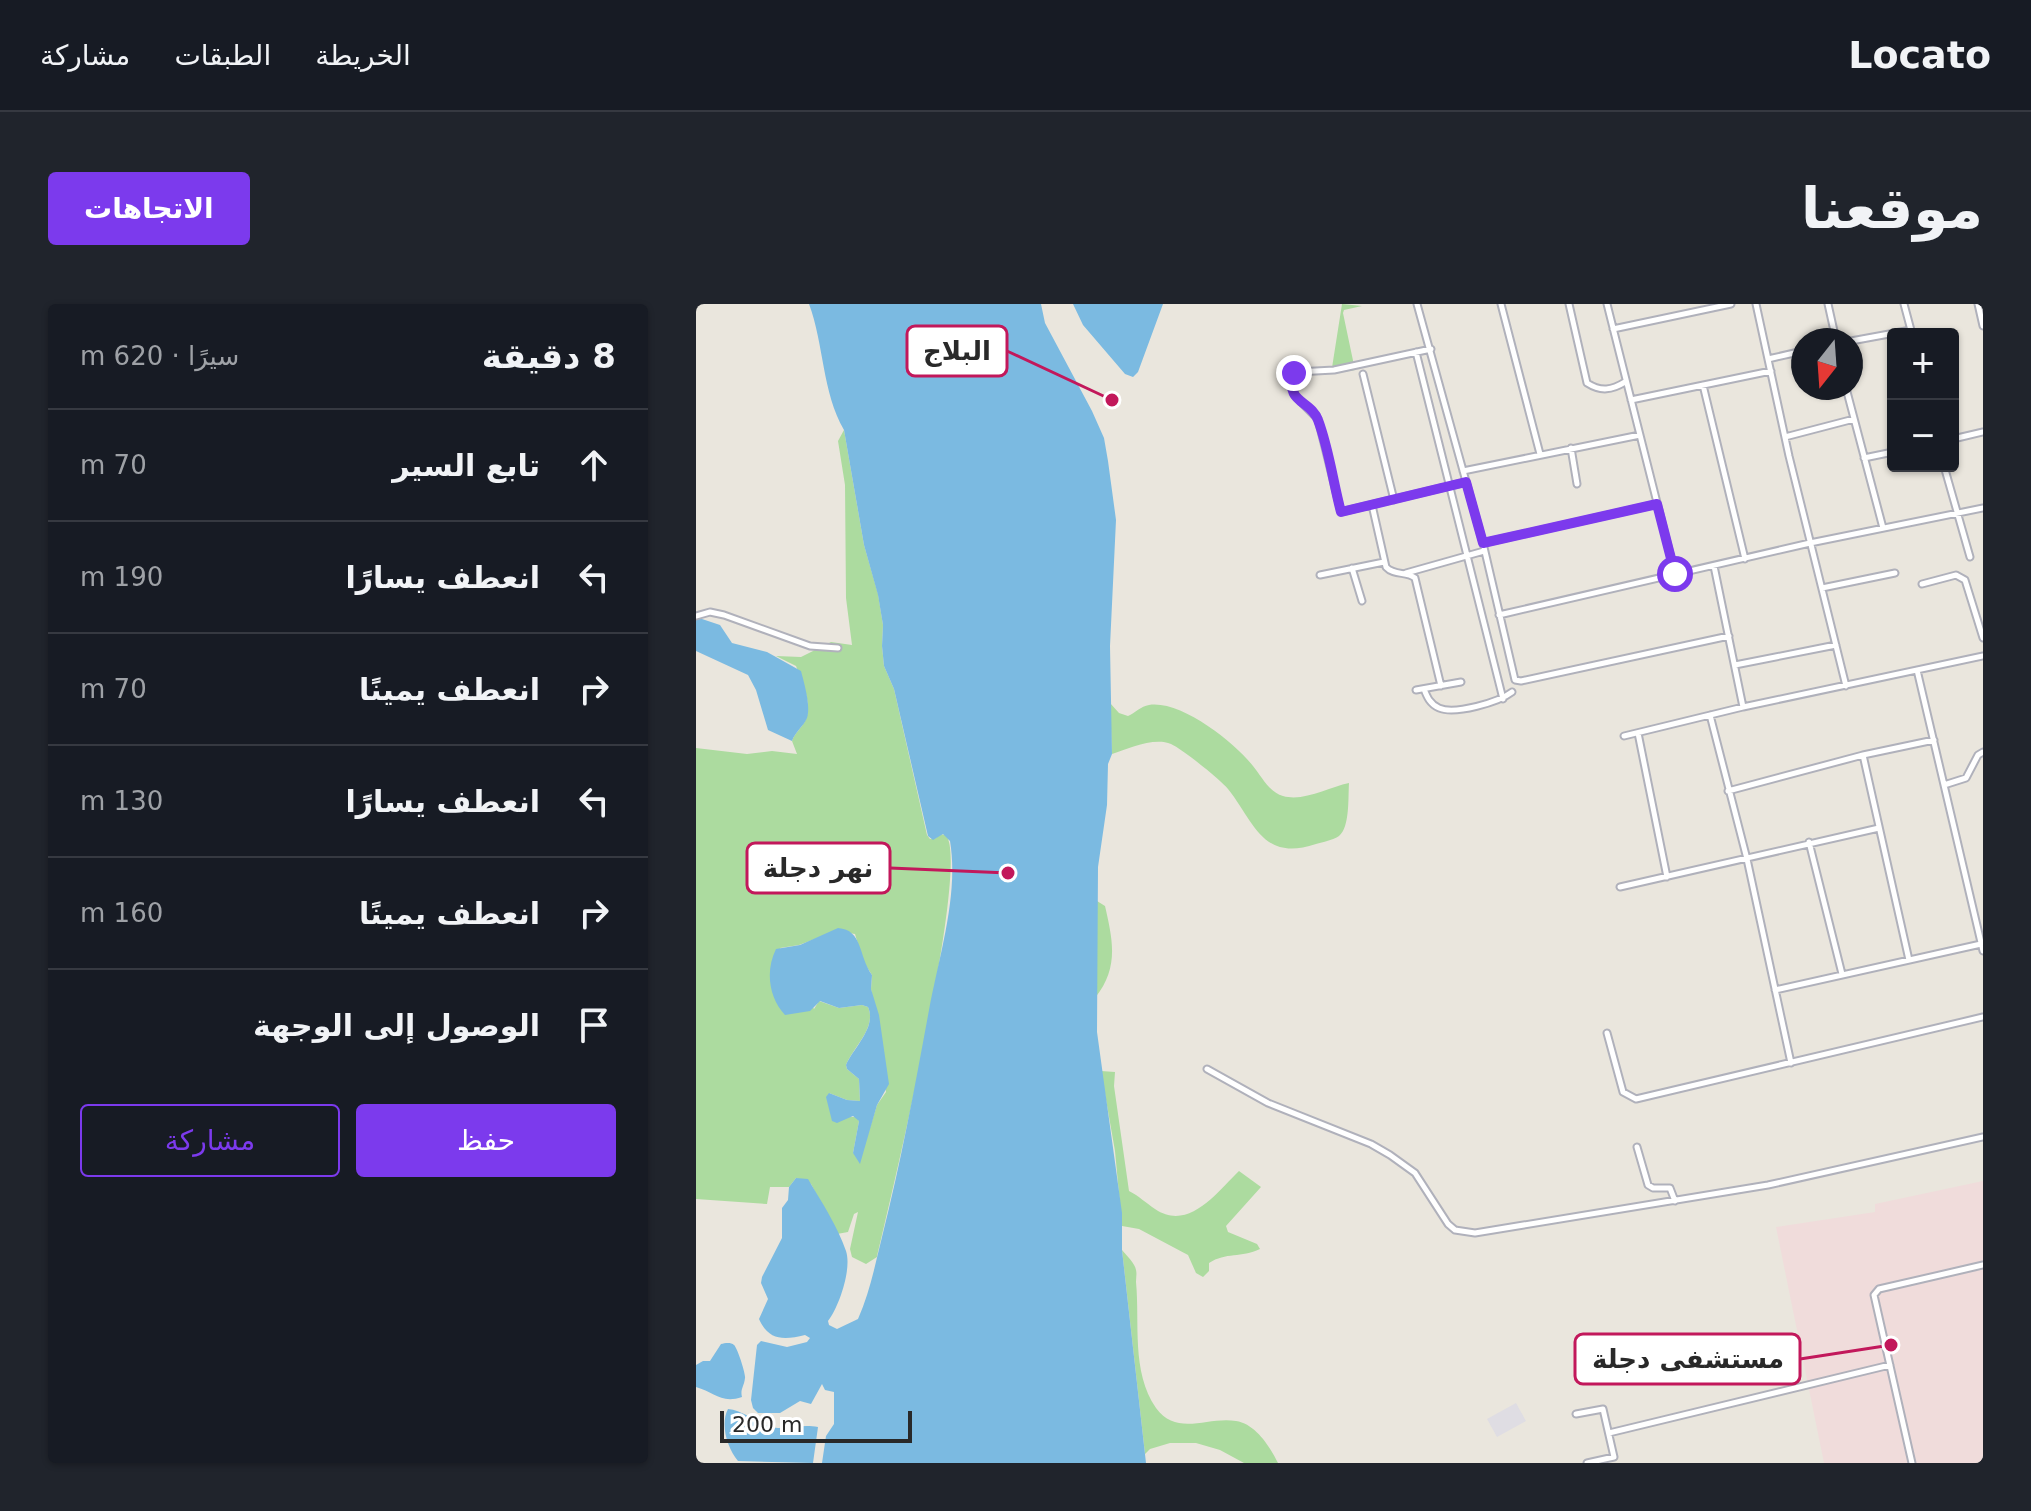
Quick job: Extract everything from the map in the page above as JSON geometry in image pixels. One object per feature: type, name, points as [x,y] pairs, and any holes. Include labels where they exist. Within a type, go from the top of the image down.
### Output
[{"type":"street","points":[[1417,304],[1483,543],[1514,678],[1519,681],[1729,636]]},
{"type":"street","points":[[1501,304],[1540,454]]},
{"type":"street","points":[[1569,304],[1587,383],[1595,388],[1613,389],[1625,382]]},
{"type":"street","points":[[1607,304],[1675,574]]},
{"type":"street","points":[[1613,329],[1731,304]]},
{"type":"street","points":[[1756,304],[1846,686]]},
{"type":"street","points":[[1828,304],[1833,328]]},
{"type":"street","points":[[1904,304],[1910,328]]},
{"type":"street","points":[[1978,304],[1983,326]]},
{"type":"street","points":[[1863,339],[1887,336]]},
{"type":"street","points":[[1431,349],[1334,370],[1297,372],[1292,377],[1295,396],[1318,419],[1341,512],[1466,482]]},
{"type":"street","points":[[1416,352],[1503,699]]},
{"type":"street","points":[[1768,359],[1791,354]]},
{"type":"street","points":[[1631,400],[1771,371]]},
{"type":"street","points":[[1363,374],[1394,500]]},
{"type":"street","points":[[1703,385],[1745,559]]},
{"type":"street","points":[[1849,400],[1883,528]]},
{"type":"street","points":[[1785,437],[1854,419]]},
{"type":"street","points":[[1959,438],[1983,432]]},
{"type":"street","points":[[1463,471],[1640,435]]},
{"type":"street","points":[[1571,448],[1577,484]]},
{"type":"street","points":[[1864,458],[1887,453]]},
{"type":"street","points":[[1946,472],[1970,557]]},
{"type":"street","points":[[1483,543],[1657,504]]},
{"type":"street","points":[[1372,505],[1384,562],[1389,571],[1415,578],[1441,686]]},
{"type":"street","points":[[1499,615],[1810,543],[1983,508]]},
{"type":"street","points":[[1405,574],[1484,551]]},
{"type":"street","points":[[1320,575],[1384,562]]},
{"type":"street","points":[[1714,566],[1743,707]]},
{"type":"street","points":[[1352,568],[1362,601]]},
{"type":"street","points":[[1821,589],[1895,573]]},
{"type":"street","points":[[1922,584],[1961,576],[1967,584],[1983,638]]},
{"type":"street","points":[[696,616],[710,612],[724,615],[810,646],[838,648]]},
{"type":"street","points":[[1735,665],[1836,645]]},
{"type":"street","points":[[1624,736],[1743,707],[1983,656]]},
{"type":"street","points":[[1775,990],[1909,960],[1982,948],[1917,670]]},
{"type":"street","points":[[1416,690],[1461,682]]},
{"type":"street","points":[[1424,689],[1434,705],[1450,711],[1503,699],[1512,692]]},
{"type":"street","points":[[1710,715],[1747,859],[1791,1063]]},
{"type":"street","points":[[1638,733],[1667,877]]},
{"type":"street","points":[[1728,791],[1863,755],[1934,740]]},
{"type":"street","points":[[1944,785],[1966,778],[1978,755],[1983,752]]},
{"type":"street","points":[[1863,755],[1909,960]]},
{"type":"street","points":[[1620,887],[1879,828]]},
{"type":"street","points":[[1809,842],[1842,974]]},
{"type":"street","points":[[1607,1033],[1623,1092],[1636,1099],[1983,1017]]},
{"type":"street","points":[[1207,1069],[1268,1103],[1371,1144],[1390,1155],[1415,1173],[1448,1224],[1455,1230],[1475,1233],[1768,1185],[1983,1137]]},
{"type":"street","points":[[1637,1147],[1648,1185],[1670,1188],[1675,1201]]},
{"type":"street","points":[[1912,1463],[1874,1300],[1876,1291],[1983,1265]]},
{"type":"street","points":[[1609,1433],[1890,1365]]},
{"type":"street","points":[[1576,1414],[1603,1409],[1609,1433],[1614,1457],[1587,1463]]},
{"type":"shaded area","points":[[1983,1181],[1983,1463],[1824,1463],[1776,1227],[1875,1212],[1875,1204]]},
{"type":"shaded area","points":[[1516,1403],[1526,1421],[1497,1437],[1487,1419]]},
{"type":"green space","points":[[1342,304],[1362,306],[1344,310],[1343,313],[1355,370],[1331,374]]},
{"type":"green space","points":[[844,430],[864,545],[878,594],[883,625],[884,666],[894,689],[927,835],[930,839],[939,834],[946,835],[951,859],[948,906],[926,1036],[877,1257],[866,1264],[852,1257],[850,1249],[858,1212],[854,1214],[848,1232],[837,1234],[811,1184],[796,1178],[789,1187],[770,1187],[767,1204],[696,1199],[696,748],[747,754],[772,751],[797,754],[792,741],[806,719],[807,699],[796,666],[776,656],[801,657],[831,642],[852,645],[846,598],[845,485],[838,441]],"holes":[[[836,931],[855,934],[863,961],[872,975],[871,989],[886,1092],[877,1105],[861,1156],[853,1153],[859,1121],[857,1117],[848,1117],[829,1093],[860,1101],[859,1079],[846,1065],[867,1029],[868,1007],[839,1008],[819,1001],[814,1009],[780,948],[799,945]]]},
{"type":"green space","points":[[1110,703],[1119,713],[1128,716],[1149,705],[1162,705],[1191,716],[1233,746],[1270,788],[1283,796],[1308,796],[1349,783],[1348,811],[1343,832],[1331,840],[1298,848],[1283,848],[1272,843],[1253,826],[1224,785],[1171,744],[1149,743],[1112,754]]},
{"type":"green space","points":[[1097,901],[1105,906],[1112,954],[1108,976],[1095,998]]},
{"type":"green space","points":[[1101,1071],[1115,1072],[1114,1086],[1129,1191],[1167,1215],[1179,1216],[1202,1206],[1239,1171],[1261,1187],[1226,1226],[1228,1232],[1257,1244],[1260,1249],[1215,1260],[1209,1263],[1209,1271],[1203,1277],[1196,1273],[1188,1255],[1139,1229],[1122,1226],[1115,1151]]},
{"type":"green space","points":[[1122,1250],[1136,1270],[1140,1363],[1148,1394],[1156,1408],[1164,1417],[1183,1424],[1225,1420],[1243,1423],[1262,1437],[1278,1463],[1244,1463],[1220,1450],[1196,1443],[1170,1443],[1150,1449],[1145,1454]]},
{"type":"water","points":[[809,304],[1041,304],[1045,323],[1104,438],[1116,520],[1110,646],[1112,754],[1108,764],[1107,805],[1098,867],[1097,1032],[1122,1213],[1122,1250],[1146,1463],[822,1463],[826,1436],[834,1424],[834,1392],[825,1390],[822,1384],[811,1404],[800,1401],[780,1413],[758,1413],[753,1408],[751,1400],[757,1345],[761,1341],[787,1347],[807,1342],[810,1338],[805,1335],[790,1338],[772,1335],[759,1319],[768,1299],[761,1283],[762,1277],[782,1238],[782,1208],[788,1200],[789,1187],[796,1178],[808,1179],[834,1223],[846,1251],[846,1277],[829,1325],[837,1329],[858,1319],[862,1309],[902,1152],[947,926],[952,883],[950,841],[943,834],[933,840],[928,836],[894,689],[884,666],[883,625],[878,595],[864,545],[844,430],[831,400]]},
{"type":"water","points":[[1073,304],[1163,304],[1138,372],[1133,377],[1125,374],[1083,325]]},
{"type":"water","points":[[696,617],[720,625],[732,643],[767,652],[801,671],[808,713],[792,741],[768,730],[748,675],[696,651]]},
{"type":"water","points":[[838,928],[852,933],[856,938],[872,975],[871,989],[879,1015],[889,1084],[877,1105],[860,1164],[853,1153],[859,1121],[853,1116],[837,1123],[832,1121],[826,1097],[829,1093],[860,1101],[859,1079],[846,1065],[867,1029],[868,1007],[839,1008],[820,1001],[810,1011],[785,1015],[775,1001],[770,984],[776,949],[800,945]]},
{"type":"water","points":[[721,1344],[733,1344],[739,1355],[745,1376],[742,1397],[723,1398],[696,1387],[696,1365],[710,1361]]},
{"type":"water","points":[[728,1409],[771,1427],[818,1427],[813,1463],[738,1461],[726,1436]]},
{"type":"place","name":"البلاج","points":[[1112,400]]},
{"type":"place","name":"نهر دجلة","points":[[1008,873]]},
{"type":"place","name":"مستشفى دجلة","points":[[1891,1345]]},
{"type":"route","points":[[1294,373],[1292,387],[1295,396],[1318,419],[1341,512],[1466,482],[1483,543],[1657,504],[1675,574]]}]
